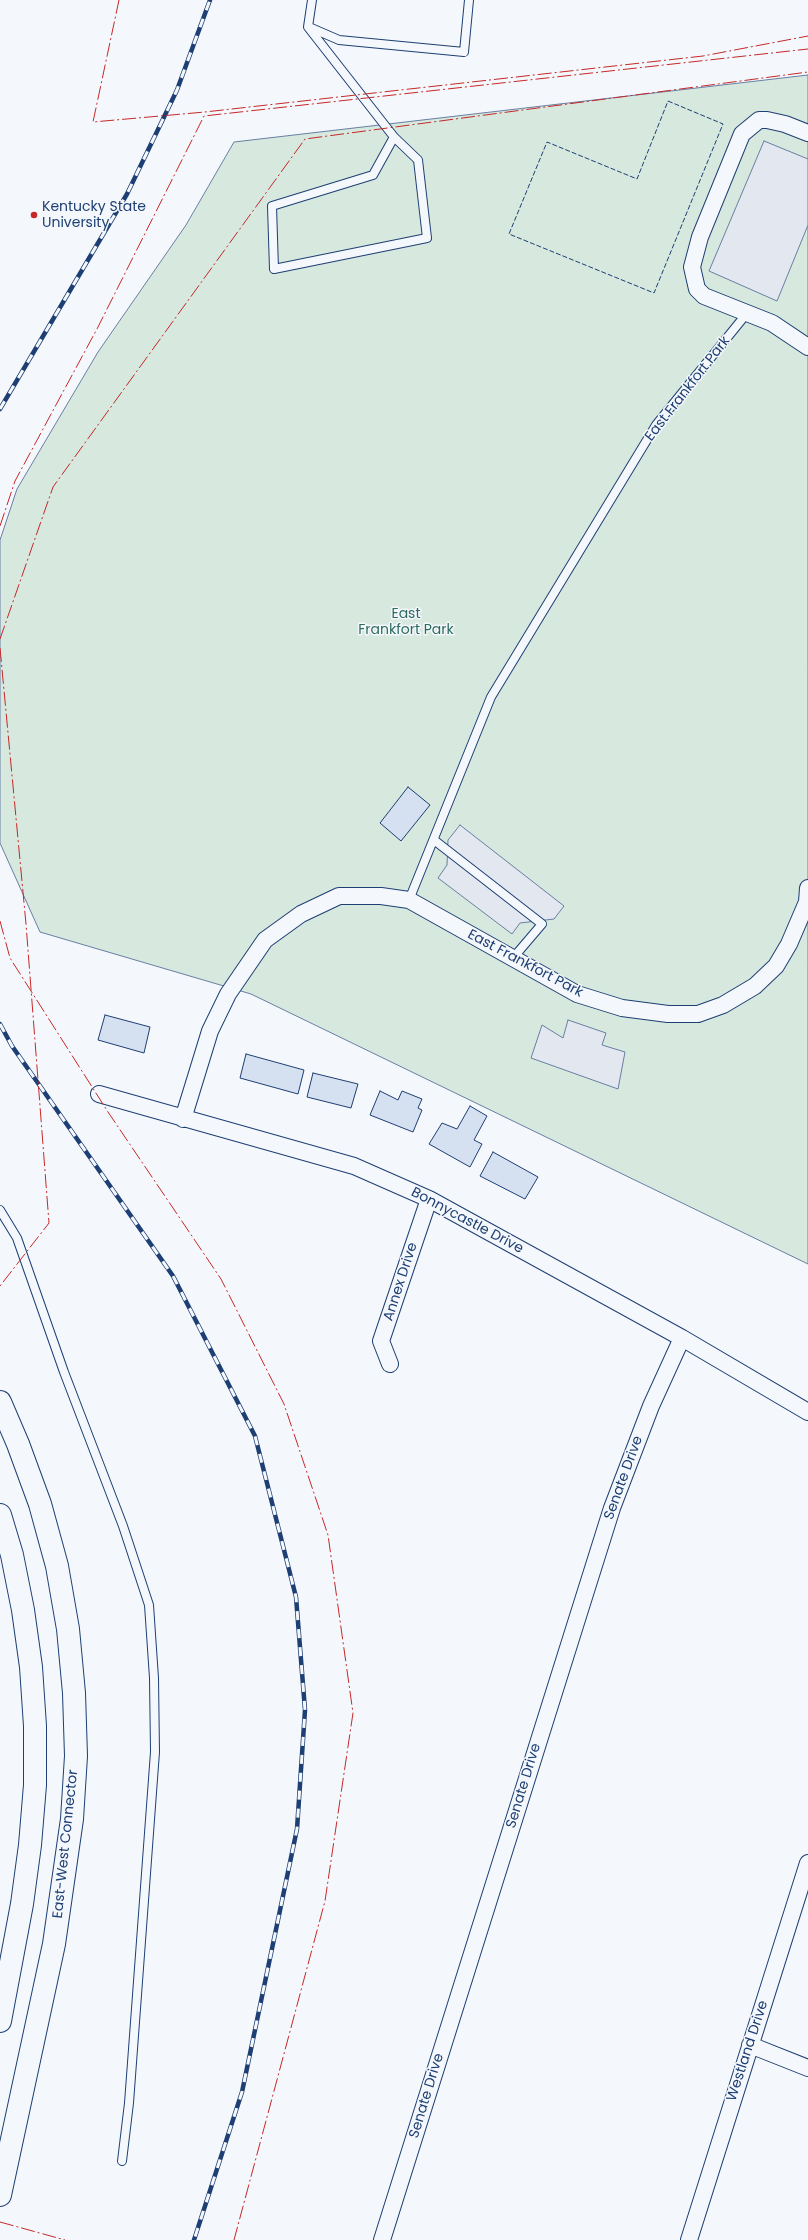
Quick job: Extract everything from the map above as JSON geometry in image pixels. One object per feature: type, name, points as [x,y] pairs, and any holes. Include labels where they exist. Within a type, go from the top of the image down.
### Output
[{"type":"main road","name":"East-West Connector","points":[[0,1402],[18,1444],[40,1504],[57,1566],[68,1629],[72,1669],[76,1756],[72,1819],[54,1944],[0,2195]]},
{"type":"main road","points":[[0,1515],[12,1555],[23,1610],[31,1667],[35,1726],[35,1785],[30,1845],[22,1904],[0,2021]]},
{"type":"street","points":[[808,133],[785,124],[766,120],[759,120],[747,128],[737,144],[694,253],[692,267],[696,289],[704,296],[748,312],[772,323],[808,347]]},
{"type":"street","name":"East Frankfort Park","points":[[183,1119],[210,1031],[228,994],[265,940],[301,914],[339,896],[381,896],[409,900],[577,994],[622,1008],[668,1014],[698,1014],[723,1005],[755,986],[776,966],[789,944],[808,897]]},
{"type":"street","name":"Bonnycastle Drive","points":[[99,1094],[183,1119],[354,1166],[429,1199],[682,1338],[808,1412]]},
{"type":"street","name":"Annex Drive","points":[[390,1364],[381,1341],[429,1199]]},
{"type":"street","name":"Senate Drive","points":[[382,2240],[612,1508],[651,1406],[682,1338]]},
{"type":"street","name":"Westland Drive","points":[[689,2240],[808,1863]]},
{"type":"street","points":[[750,2045],[808,2068]]},
{"type":"lane","points":[[312,0],[308,27],[394,137],[418,160],[426,238],[274,269],[272,206],[373,175],[394,137]]},
{"type":"lane","points":[[308,27],[339,40],[464,52],[469,0]]},
{"type":"lane","name":"East Frankfort Park","points":[[409,900],[491,697],[656,425],[748,312]]},
{"type":"lane","points":[[434,840],[542,924],[513,958]]},
{"type":"lane","points":[[0,1210],[17,1238],[64,1372],[123,1526],[149,1605],[154,1678],[155,1752],[129,2103],[122,2161]]},
{"type":"green space","name":"East Frankfort Park","points":[[808,75],[808,1264],[251,994],[40,932],[0,843],[0,540],[17,489],[98,352],[186,225],[234,142]]},
{"type":"shaded area","points":[[764,141],[808,159],[808,225],[777,301],[709,271]]},
{"type":"shaded area","points":[[460,825],[564,906],[554,919],[520,923],[512,934],[438,878],[447,865],[448,840]]},
{"type":"shaded area","points":[[568,1020],[606,1033],[602,1045],[625,1052],[618,1089],[531,1058],[542,1025],[563,1038]]},
{"type":"building","points":[[408,787],[430,805],[401,841],[380,823]]},
{"type":"building","points":[[105,1015],[150,1027],[144,1053],[98,1040]]},
{"type":"building","points":[[246,1054],[304,1070],[298,1094],[240,1078]]},
{"type":"building","points":[[313,1073],[358,1084],[351,1108],[307,1097]]},
{"type":"building","points":[[380,1091],[398,1100],[402,1091],[422,1099],[418,1108],[422,1110],[413,1132],[370,1115]]},
{"type":"building","points":[[470,1106],[487,1116],[474,1140],[482,1144],[470,1167],[429,1144],[442,1123],[457,1129]]},
{"type":"building","points":[[493,1152],[538,1177],[525,1199],[480,1176]]},
{"type":"railway","points":[[0,409],[127,194],[177,90],[210,0]]},
{"type":"railway","points":[[0,1024],[12,1046],[173,1276],[255,1436],[296,1597],[305,1710],[297,1829],[242,2092],[194,2240]]},
{"type":"fence","points":[[668,101],[723,124],[654,293],[509,234],[547,142],[637,179],[668,101]]},
{"type":"power","points":[[119,0],[93,122],[205,112],[703,56],[808,36]]},
{"type":"power","points":[[0,526],[15,481],[98,327],[204,116],[808,49]]},
{"type":"power","points":[[0,639],[53,487],[305,139],[808,72]]},
{"type":"power","points":[[0,648],[26,924],[49,1223],[0,1286]]},
{"type":"power","points":[[0,921],[10,958],[108,1112],[221,1279],[284,1404],[328,1535],[353,1713],[325,1901],[234,2240]]},
{"type":"power","points":[[0,2222],[65,2240]]},
{"type":"place","name":"Kentucky State University","points":[[34,215]]}]
